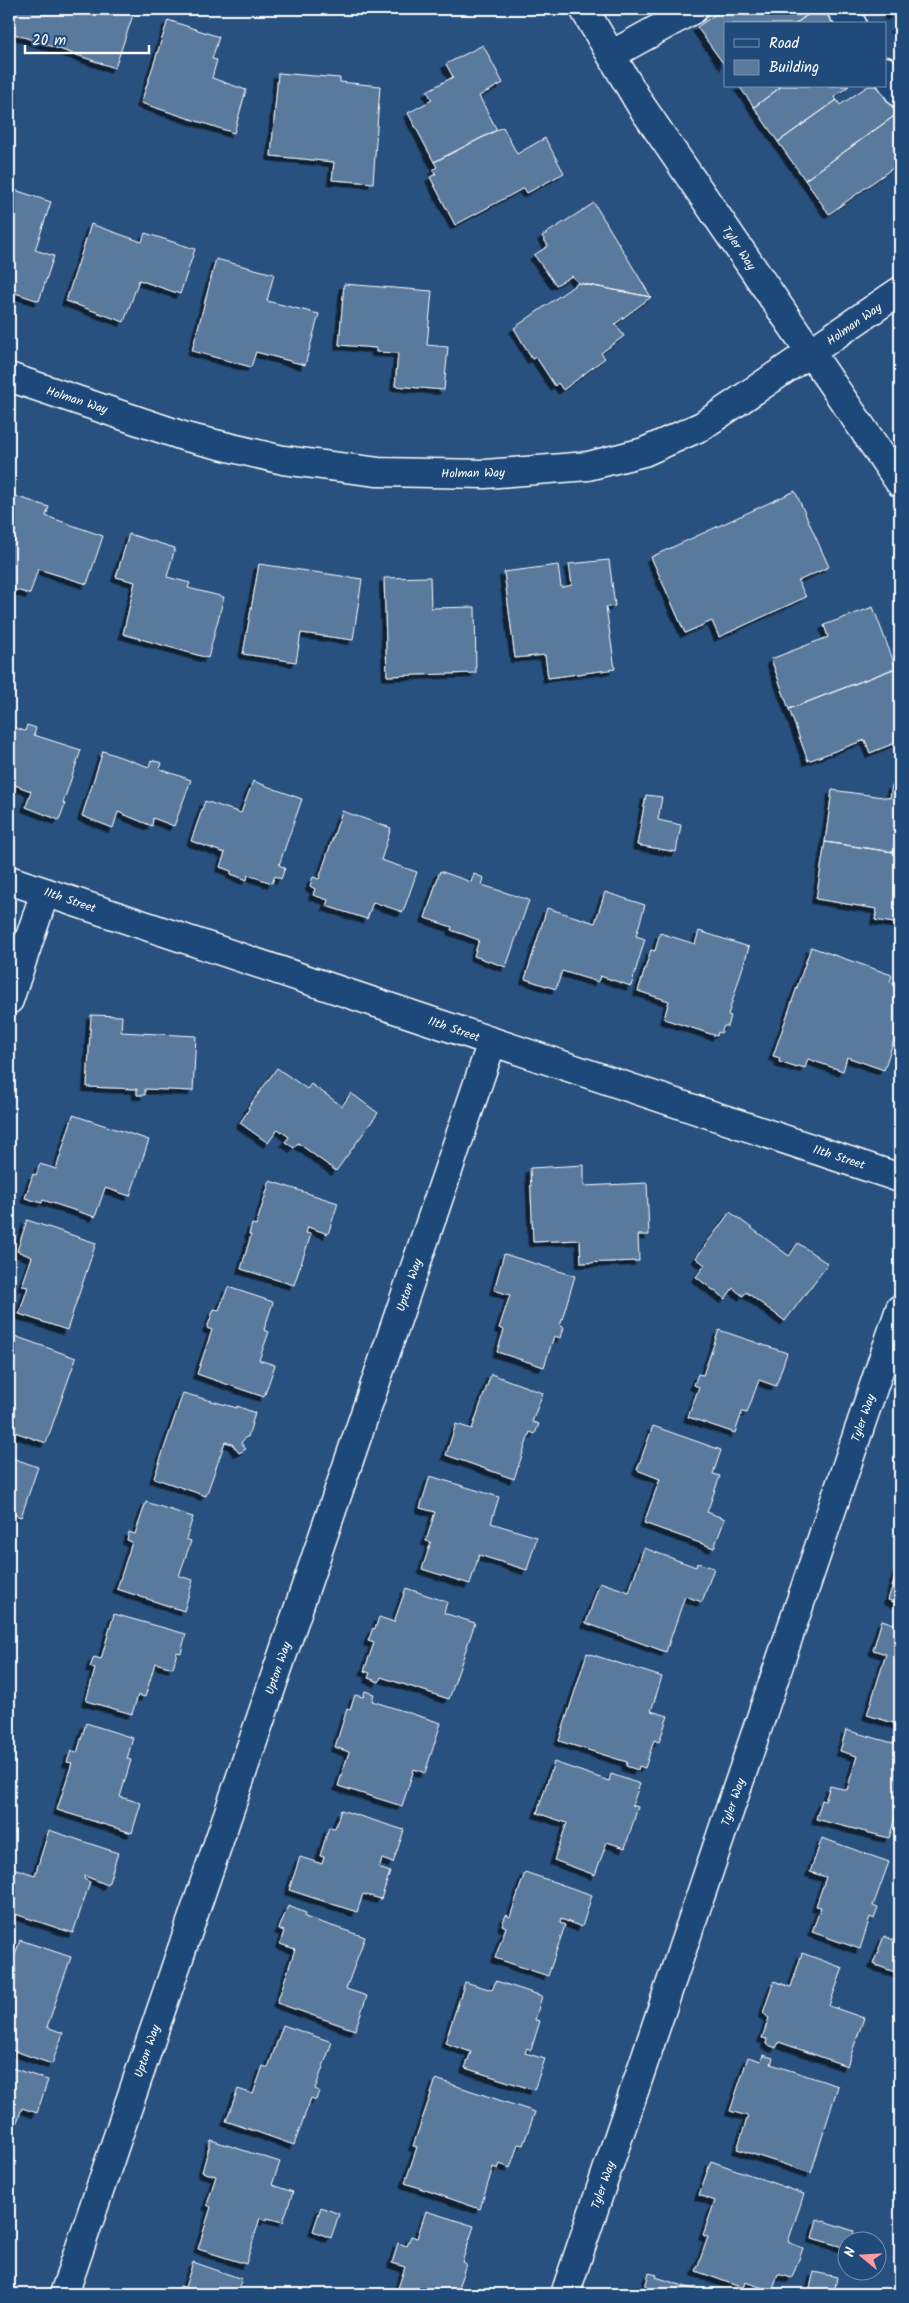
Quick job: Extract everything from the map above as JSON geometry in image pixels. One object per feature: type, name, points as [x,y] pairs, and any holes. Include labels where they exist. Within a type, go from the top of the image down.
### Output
[{"type":"street","name":"Tyler Way","points":[[584,9],[640,104],[900,483]]},
{"type":"street","points":[[611,55],[694,9]]},
{"type":"street","points":[[841,9],[851,22]]},
{"type":"street","points":[[886,72],[900,93]]},
{"type":"street","name":"Holman Way","points":[[9,377],[186,437],[283,460],[378,472],[485,474],[588,466],[644,452],[702,426],[812,353],[900,291]]},
{"type":"street","name":"11th Street","points":[[9,880],[900,1178]]},
{"type":"street","points":[[9,1000],[46,892]]},
{"type":"street","name":"Upton Way","points":[[64,2294],[492,1042]]},
{"type":"street","name":"Tyler Way","points":[[566,2294],[900,1309]]},
{"type":"building","points":[[12,9],[135,9],[115,68],[9,32],[9,18]]},
{"type":"building","points":[[723,9],[816,9],[798,22],[724,22],[724,65],[697,27]]},
{"type":"building","points":[[816,9],[827,9],[837,22],[798,22]]},
{"type":"building","points":[[886,9],[900,9],[891,16]]},
{"type":"building","points":[[168,20],[219,37],[212,59],[217,60],[212,78],[246,90],[234,133],[141,103]]},
{"type":"building","points":[[900,23],[900,36],[894,27]]},
{"type":"building","points":[[483,45],[503,83],[479,96],[497,130],[434,162],[408,113],[432,100],[427,91],[453,77],[446,64]]},
{"type":"building","points":[[278,73],[340,78],[340,82],[380,86],[373,183],[332,180],[334,162],[271,156]]},
{"type":"building","points":[[740,88],[779,88],[754,107]]},
{"type":"building","points":[[779,88],[846,88],[834,97],[837,100],[778,142],[754,107]]},
{"type":"building","points":[[865,88],[879,88],[897,114],[805,180],[778,142],[837,100],[840,105]]},
{"type":"building","points":[[897,114],[900,118],[900,163],[829,214],[805,180]]},
{"type":"building","points":[[503,127],[517,154],[545,138],[564,173],[527,193],[524,188],[455,225],[430,177],[436,174],[433,170],[437,167],[434,162]]},
{"type":"building","points":[[9,188],[51,202],[35,250],[54,256],[39,301],[9,291]]},
{"type":"building","points":[[594,203],[651,297],[578,283],[572,276],[556,285],[534,255],[548,246],[542,236]]},
{"type":"building","points":[[91,224],[142,242],[145,233],[195,249],[180,294],[139,280],[124,322],[66,301]]},
{"type":"building","points":[[216,259],[274,274],[267,301],[319,314],[305,365],[256,352],[251,367],[192,351]]},
{"type":"building","points":[[578,283],[651,297],[615,324],[624,336],[601,353],[605,358],[563,390],[558,383],[555,386],[536,357],[532,359],[514,328]]},
{"type":"building","points":[[344,284],[432,291],[427,345],[448,347],[444,390],[395,386],[398,353],[376,352],[376,348],[339,345]]},
{"type":"building","points":[[795,491],[829,567],[798,581],[806,597],[719,637],[712,621],[685,633],[651,557]]},
{"type":"building","points":[[9,494],[49,507],[46,516],[103,536],[87,584],[38,569],[30,594],[9,588]]},
{"type":"building","points":[[129,534],[175,548],[167,577],[190,583],[188,588],[224,597],[208,658],[123,634],[135,582],[116,577]]},
{"type":"building","points":[[609,560],[615,606],[606,607],[615,669],[548,678],[545,655],[515,658],[504,572],[558,565],[561,587],[564,587],[572,585],[569,564]]},
{"type":"building","points":[[259,564],[362,579],[353,640],[301,633],[296,662],[243,654]]},
{"type":"building","points":[[430,577],[431,608],[475,607],[476,673],[387,676],[384,578]]},
{"type":"building","points":[[873,607],[896,668],[789,709],[771,659],[828,637],[824,625]]},
{"type":"building","points":[[896,668],[900,681],[900,741],[870,753],[865,740],[808,761],[789,709]]},
{"type":"building","points":[[27,725],[36,728],[34,735],[81,750],[59,820],[26,807],[31,791],[9,783],[9,726],[25,731]]},
{"type":"building","points":[[103,751],[149,767],[151,760],[162,763],[160,769],[191,780],[174,826],[153,818],[152,826],[118,812],[113,828],[82,816]]},
{"type":"building","points":[[253,781],[302,799],[279,865],[285,868],[281,879],[275,876],[272,883],[248,875],[247,880],[231,874],[231,871],[220,867],[225,853],[191,841],[205,801],[241,813]]},
{"type":"building","points":[[892,785],[900,786],[900,853],[825,842],[832,790],[890,798]]},
{"type":"building","points":[[646,795],[662,797],[658,820],[681,825],[676,852],[637,845]]},
{"type":"building","points":[[342,811],[391,828],[381,860],[417,872],[403,912],[373,902],[367,919],[326,906],[328,900],[313,895],[315,889],[310,886],[313,877],[319,879]]},
{"type":"building","points":[[825,842],[900,853],[900,924],[875,920],[877,909],[816,899]]},
{"type":"building","points":[[440,871],[471,882],[474,874],[484,878],[482,885],[529,900],[506,967],[474,956],[479,940],[451,930],[452,927],[425,918]]},
{"type":"building","points":[[605,892],[645,905],[636,936],[645,939],[631,986],[600,976],[598,982],[562,971],[556,989],[525,979],[547,908],[595,923]]},
{"type":"building","points":[[699,931],[749,947],[728,1015],[731,1016],[728,1026],[724,1026],[721,1033],[718,1032],[717,1036],[664,1019],[669,1001],[638,991],[651,950],[655,951],[660,933],[695,944]]},
{"type":"building","points":[[811,947],[892,975],[890,982],[900,986],[900,1021],[884,1070],[847,1057],[843,1071],[808,1059],[805,1068],[798,1066],[797,1068],[779,1062],[780,1058],[773,1056]]},
{"type":"building","points":[[91,1015],[122,1016],[121,1032],[196,1036],[193,1091],[145,1089],[145,1095],[137,1095],[137,1089],[87,1087]]},
{"type":"building","points":[[277,1068],[307,1089],[311,1084],[342,1106],[351,1093],[378,1113],[336,1171],[298,1143],[294,1148],[285,1142],[289,1137],[278,1129],[268,1143],[240,1123],[248,1108]]},
{"type":"building","points":[[73,1115],[149,1140],[130,1196],[105,1188],[95,1217],[43,1200],[42,1203],[25,1198],[33,1174],[36,1175],[40,1164],[56,1169]]},
{"type":"building","points":[[584,1165],[584,1186],[647,1183],[649,1235],[638,1235],[639,1261],[581,1263],[580,1240],[533,1242],[530,1168]]},
{"type":"building","points":[[270,1181],[338,1203],[328,1234],[308,1227],[306,1233],[311,1234],[294,1285],[241,1269],[251,1235],[249,1234],[252,1224],[256,1225]]},
{"type":"building","points":[[730,1212],[789,1256],[798,1243],[828,1264],[785,1321],[746,1292],[743,1296],[733,1288],[725,1299],[696,1277],[705,1265],[696,1258]]},
{"type":"building","points":[[27,1220],[96,1243],[67,1330],[19,1314],[28,1287],[22,1286],[32,1257],[17,1251]]},
{"type":"building","points":[[504,1254],[575,1276],[560,1326],[564,1327],[561,1338],[554,1336],[544,1367],[497,1352],[504,1330],[499,1328],[510,1295],[494,1290]]},
{"type":"building","points":[[228,1287],[273,1302],[264,1330],[269,1332],[259,1360],[275,1365],[264,1397],[197,1374],[212,1330],[207,1328],[214,1309],[219,1310]]},
{"type":"building","points":[[719,1330],[787,1353],[776,1386],[759,1380],[747,1413],[742,1412],[735,1433],[688,1417],[699,1387],[694,1385],[698,1374],[703,1375]]},
{"type":"building","points":[[9,1334],[76,1358],[46,1443],[9,1430]]},
{"type":"building","points":[[491,1374],[543,1393],[532,1422],[539,1424],[535,1434],[530,1432],[514,1479],[446,1455],[456,1424],[472,1429]]},
{"type":"building","points":[[183,1393],[237,1408],[237,1406],[255,1413],[248,1437],[241,1443],[246,1449],[239,1453],[232,1444],[225,1442],[206,1496],[154,1478]]},
{"type":"building","points":[[653,1426],[721,1450],[713,1474],[720,1476],[707,1512],[725,1519],[714,1548],[644,1523],[660,1479],[637,1470]]},
{"type":"building","points":[[9,1457],[38,1467],[21,1517],[9,1513]]},
{"type":"building","points":[[430,1476],[499,1497],[491,1523],[537,1537],[527,1570],[479,1555],[470,1584],[422,1569],[431,1542],[426,1541],[435,1512],[420,1508]]},
{"type":"building","points":[[146,1502],[193,1517],[186,1539],[191,1541],[179,1576],[193,1580],[184,1611],[117,1589],[132,1542],[127,1540],[129,1532],[135,1534]]},
{"type":"building","points":[[644,1548],[696,1567],[697,1563],[714,1568],[702,1602],[685,1596],[666,1652],[586,1623],[600,1582],[629,1592]]},
{"type":"building","points":[[898,1568],[900,1569],[900,1604],[888,1600]]},
{"type":"building","points":[[406,1588],[447,1602],[444,1613],[475,1623],[449,1699],[381,1677],[379,1682],[368,1678],[370,1673],[364,1671],[374,1643],[368,1641],[373,1628],[375,1629],[379,1617],[394,1622]]},
{"type":"building","points":[[114,1614],[186,1634],[181,1653],[177,1652],[173,1668],[155,1663],[145,1697],[138,1695],[132,1714],[86,1701],[95,1669],[90,1667],[94,1657],[101,1659]]},
{"type":"building","points":[[882,1620],[900,1626],[900,1725],[867,1715],[886,1654],[873,1650]]},
{"type":"building","points":[[587,1653],[662,1677],[651,1711],[668,1716],[659,1742],[654,1740],[645,1768],[639,1766],[638,1770],[626,1766],[627,1762],[559,1741]]},
{"type":"building","points":[[365,1691],[374,1694],[372,1701],[441,1723],[425,1773],[414,1769],[402,1806],[338,1786],[349,1752],[335,1747],[347,1709],[350,1710],[355,1695],[363,1697]]},
{"type":"building","points":[[86,1723],[133,1738],[127,1759],[131,1760],[120,1797],[141,1803],[132,1833],[57,1810],[72,1763],[67,1762],[71,1751],[77,1753]]},
{"type":"building","points":[[846,1730],[900,1745],[900,1802],[889,1838],[816,1819],[822,1800],[825,1801],[830,1786],[847,1790],[857,1756],[840,1751]]},
{"type":"building","points":[[554,1762],[609,1781],[611,1774],[640,1784],[632,1805],[638,1807],[625,1848],[607,1842],[595,1875],[554,1860],[567,1823],[537,1813]]},
{"type":"building","points":[[341,1810],[404,1830],[393,1863],[382,1859],[379,1868],[390,1872],[381,1899],[363,1894],[357,1912],[289,1890],[300,1857],[322,1864],[324,1857],[320,1856],[329,1827],[335,1828]]},
{"type":"building","points":[[49,1830],[118,1853],[108,1885],[85,1876],[84,1879],[90,1882],[73,1933],[9,1912],[10,1867],[35,1875]]},
{"type":"building","points":[[822,1838],[889,1862],[873,1906],[878,1908],[874,1919],[870,1917],[860,1949],[812,1932],[821,1907],[816,1906],[826,1877],[810,1872]]},
{"type":"building","points":[[525,1872],[592,1895],[582,1927],[561,1919],[560,1923],[565,1925],[548,1976],[495,1958],[506,1927],[502,1925],[506,1915],[510,1917]]},
{"type":"building","points":[[288,1906],[306,1913],[305,1917],[365,1937],[346,1989],[367,1996],[355,2030],[277,2003],[295,1949],[280,1944],[284,1931],[279,1929]]},
{"type":"building","points":[[884,1936],[900,1943],[900,1974],[873,1964]]},
{"type":"building","points":[[20,1940],[71,1957],[47,2027],[63,2033],[52,2064],[9,2049],[9,1973]]},
{"type":"building","points":[[802,1953],[843,1968],[829,2006],[864,2018],[847,2066],[779,2042],[776,2048],[766,2044],[767,2039],[762,2038],[769,2018],[763,2013],[774,1981],[791,1987]]},
{"type":"building","points":[[496,1981],[542,1996],[535,2020],[540,2021],[531,2050],[527,2048],[525,2053],[545,2059],[534,2090],[465,2068],[471,2052],[445,2043],[465,1982],[492,1990]]},
{"type":"building","points":[[283,2025],[332,2042],[315,2089],[319,2091],[316,2100],[311,2098],[294,2145],[226,2121],[238,2089],[253,2094],[263,2066],[268,2068]]},
{"type":"building","points":[[763,2055],[773,2058],[771,2064],[838,2086],[811,2173],[737,2149],[748,2116],[730,2111],[748,2057],[761,2061]]},
{"type":"building","points":[[9,2067],[48,2080],[37,2113],[22,2108],[10,2142]]},
{"type":"building","points":[[436,2079],[535,2112],[523,2145],[518,2144],[510,2168],[500,2164],[498,2169],[493,2167],[480,2209],[405,2183],[417,2147],[413,2146]]},
{"type":"building","points":[[211,2140],[280,2162],[272,2185],[293,2192],[283,2222],[267,2218],[266,2221],[260,2218],[246,2264],[198,2249],[211,2207],[207,2205],[216,2176],[202,2172]]},
{"type":"building","points":[[711,2161],[804,2194],[788,2242],[803,2248],[792,2278],[778,2274],[772,2291],[745,2282],[743,2288],[696,2271],[708,2237],[703,2235],[715,2201],[699,2195]]},
{"type":"building","points":[[321,2207],[339,2214],[331,2238],[313,2231]]},
{"type":"building","points":[[426,2211],[474,2226],[462,2262],[466,2264],[456,2294],[396,2294],[405,2267],[392,2263],[398,2243],[407,2246],[411,2236],[417,2238]]},
{"type":"building","points":[[817,2219],[851,2230],[836,2230],[836,2245],[812,2238]]},
{"type":"building","points":[[193,2262],[242,2279],[236,2294],[177,2294],[180,2286],[185,2287]]},
{"type":"building","points":[[814,2272],[836,2277],[834,2294],[809,2291]]},
{"type":"building","points":[[649,2273],[657,2275],[656,2277],[708,2294],[643,2294]]}]
